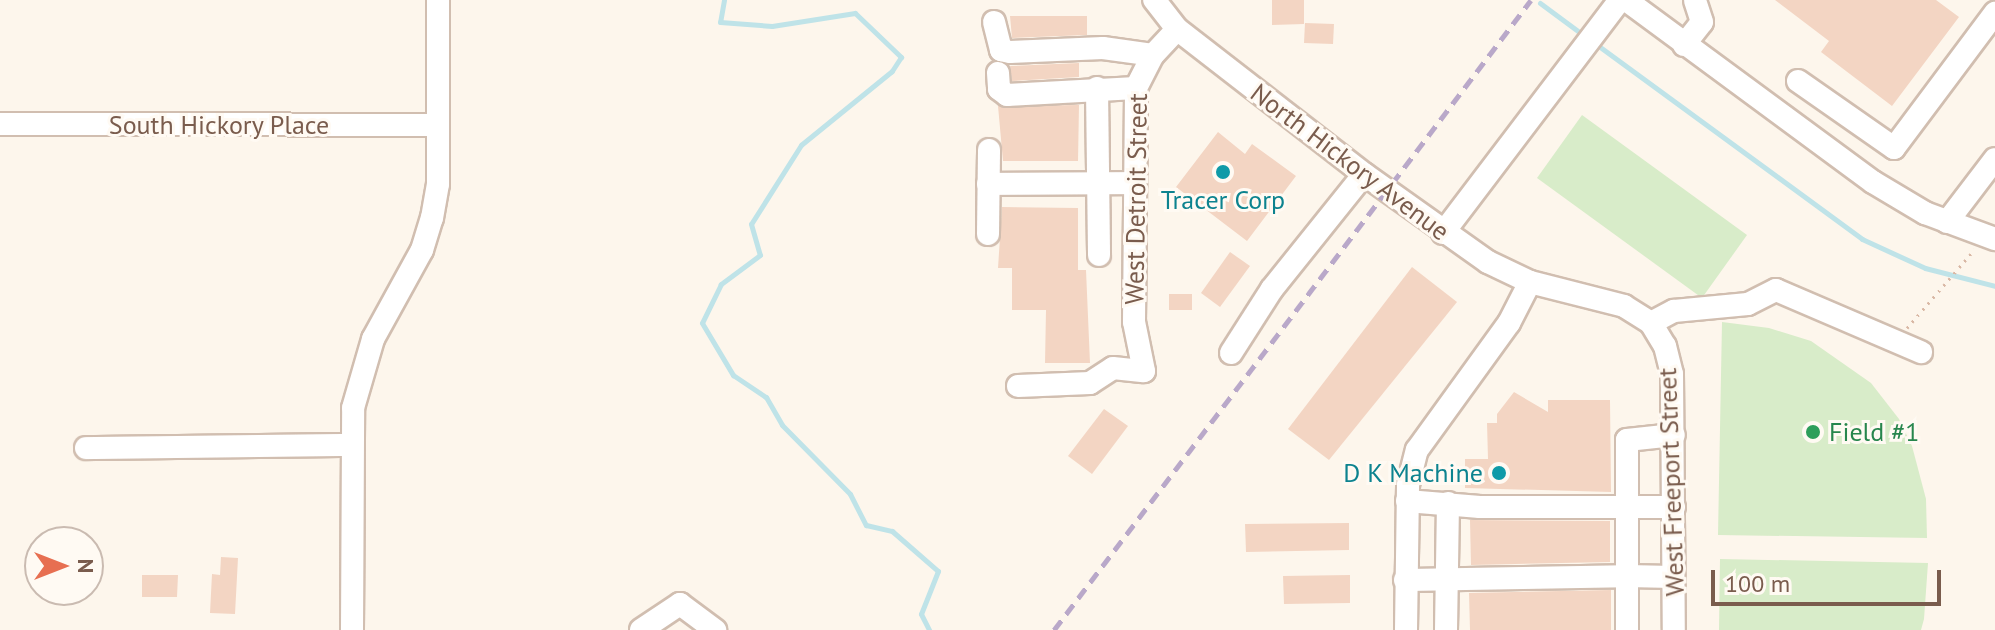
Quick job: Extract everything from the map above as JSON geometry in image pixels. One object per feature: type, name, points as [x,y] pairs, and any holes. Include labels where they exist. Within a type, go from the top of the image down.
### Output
[{"type":"street","points":[[352,630],[350,445],[359,374],[422,250],[432,218],[438,184],[438,0]]},
{"type":"street","points":[[1154,0],[1177,29]]},
{"type":"street","points":[[1443,233],[1620,0]]},
{"type":"street","points":[[1626,0],[1873,182],[1947,222],[1995,239]]},
{"type":"street","points":[[1684,45],[1702,22],[1695,0]]},
{"type":"street","points":[[1798,81],[1894,148],[1995,10],[1986,0]]},
{"type":"street","points":[[994,22],[1001,50],[1010,52],[1129,49],[1153,55]]},
{"type":"street","name":"West Detroit Street","points":[[1018,386],[1090,383],[1113,368],[1144,371],[1134,322],[1136,88],[1153,55],[1177,29]]},
{"type":"street","name":"North Hickory Avenue","points":[[1177,29],[1443,233],[1530,282]]},
{"type":"street","points":[[998,73],[999,89],[1007,95],[1079,94],[1097,88],[1136,88]]},
{"type":"street","points":[[1097,88],[1099,255]]},
{"type":"street","name":"South Hickory Place","points":[[0,124],[437,125]]},
{"type":"street","points":[[988,234],[989,150]]},
{"type":"street","points":[[1947,222],[1995,159]]},
{"type":"street","points":[[1231,353],[1272,289],[1364,174]]},
{"type":"street","points":[[988,184],[1135,183]]},
{"type":"street","points":[[1406,630],[1407,501],[1417,450],[1509,323],[1530,282],[1624,306],[1651,323],[1674,311],[1748,304],[1776,290],[1921,352]]},
{"type":"street","name":"West Freeport Street","points":[[1651,323],[1665,346],[1672,374],[1674,630]]},
{"type":"street","points":[[1627,630],[1627,440],[1674,435]]},
{"type":"street","points":[[86,448],[350,445]]},
{"type":"street","points":[[1407,501],[1674,507]]},
{"type":"street","points":[[1446,630],[1448,503]]},
{"type":"street","points":[[1405,580],[1446,576],[1673,577]]},
{"type":"street","points":[[641,630],[680,604],[715,630]]},
{"type":"path","points":[[1893,342],[1938,297],[1968,259]]},
{"type":"green space","points":[[1582,115],[1747,235],[1702,298],[1537,178]]},
{"type":"green space","name":"Field #1","points":[[1722,322],[1769,328],[1811,341],[1871,383],[1899,419],[1912,446],[1926,499],[1927,538],[1718,535]]},
{"type":"green space","points":[[1720,559],[1928,563],[1921,630],[1719,630]]},
{"type":"building","points":[[1272,0],[1304,0],[1304,24],[1272,25]]},
{"type":"building","points":[[1775,0],[1936,0],[1959,17],[1892,106],[1821,52],[1829,41]]},
{"type":"building","points":[[1010,16],[1087,16],[1087,35],[1012,38]]},
{"type":"building","points":[[1305,23],[1334,24],[1333,44],[1304,43]]},
{"type":"building","points":[[1079,63],[1079,77],[1012,81],[1010,66]]},
{"type":"building","points":[[1079,105],[1078,161],[1003,161],[998,106]]},
{"type":"building","name":"Tracer Corp","points":[[1218,132],[1245,154],[1252,144],[1296,176],[1247,241],[1176,187]]},
{"type":"building","points":[[1002,207],[1078,208],[1078,270],[1086,270],[1090,363],[1045,363],[1046,310],[1012,310],[1012,268],[998,268]]},
{"type":"building","points":[[1230,252],[1250,266],[1220,307],[1201,293]]},
{"type":"building","points":[[1412,267],[1457,302],[1329,460],[1288,429]]},
{"type":"building","points":[[1169,294],[1192,294],[1192,310],[1169,310]]},
{"type":"building","points":[[1514,392],[1548,412],[1548,400],[1610,400],[1611,492],[1465,488],[1465,459],[1488,459],[1487,423],[1497,423],[1497,414]]},
{"type":"building","points":[[1104,409],[1128,426],[1092,474],[1068,456]]},
{"type":"building","points":[[1470,520],[1610,521],[1610,562],[1471,565]]},
{"type":"building","points":[[1349,523],[1349,550],[1246,552],[1245,524]]},
{"type":"building","points":[[221,557],[238,558],[235,614],[210,613],[212,574],[220,575]]},
{"type":"building","points":[[142,575],[178,575],[177,597],[142,597]]},
{"type":"building","points":[[1350,575],[1350,603],[1284,604],[1283,576]]},
{"type":"building","points":[[1611,590],[1611,630],[1470,630],[1469,593]]},
{"type":"waterway","points":[[724,0],[720,22],[772,26],[855,13],[901,57],[892,71],[801,145],[751,224],[760,255],[721,284],[702,323],[733,375],[766,397],[782,425],[850,494],[866,525],[892,531],[938,571],[921,614],[929,630]]},
{"type":"waterway","points":[[1540,3],[1578,31]]},
{"type":"waterway","points":[[1600,47],[1862,239],[1925,268],[1995,286]]},
{"type":"railway","points":[[1054,630],[1531,0]]},
{"type":"place","name":"Tracer Corp","points":[[1223,172]]},
{"type":"place","name":"Field #1","points":[[1813,432]]},
{"type":"place","name":"D K Machine","points":[[1499,473]]}]
